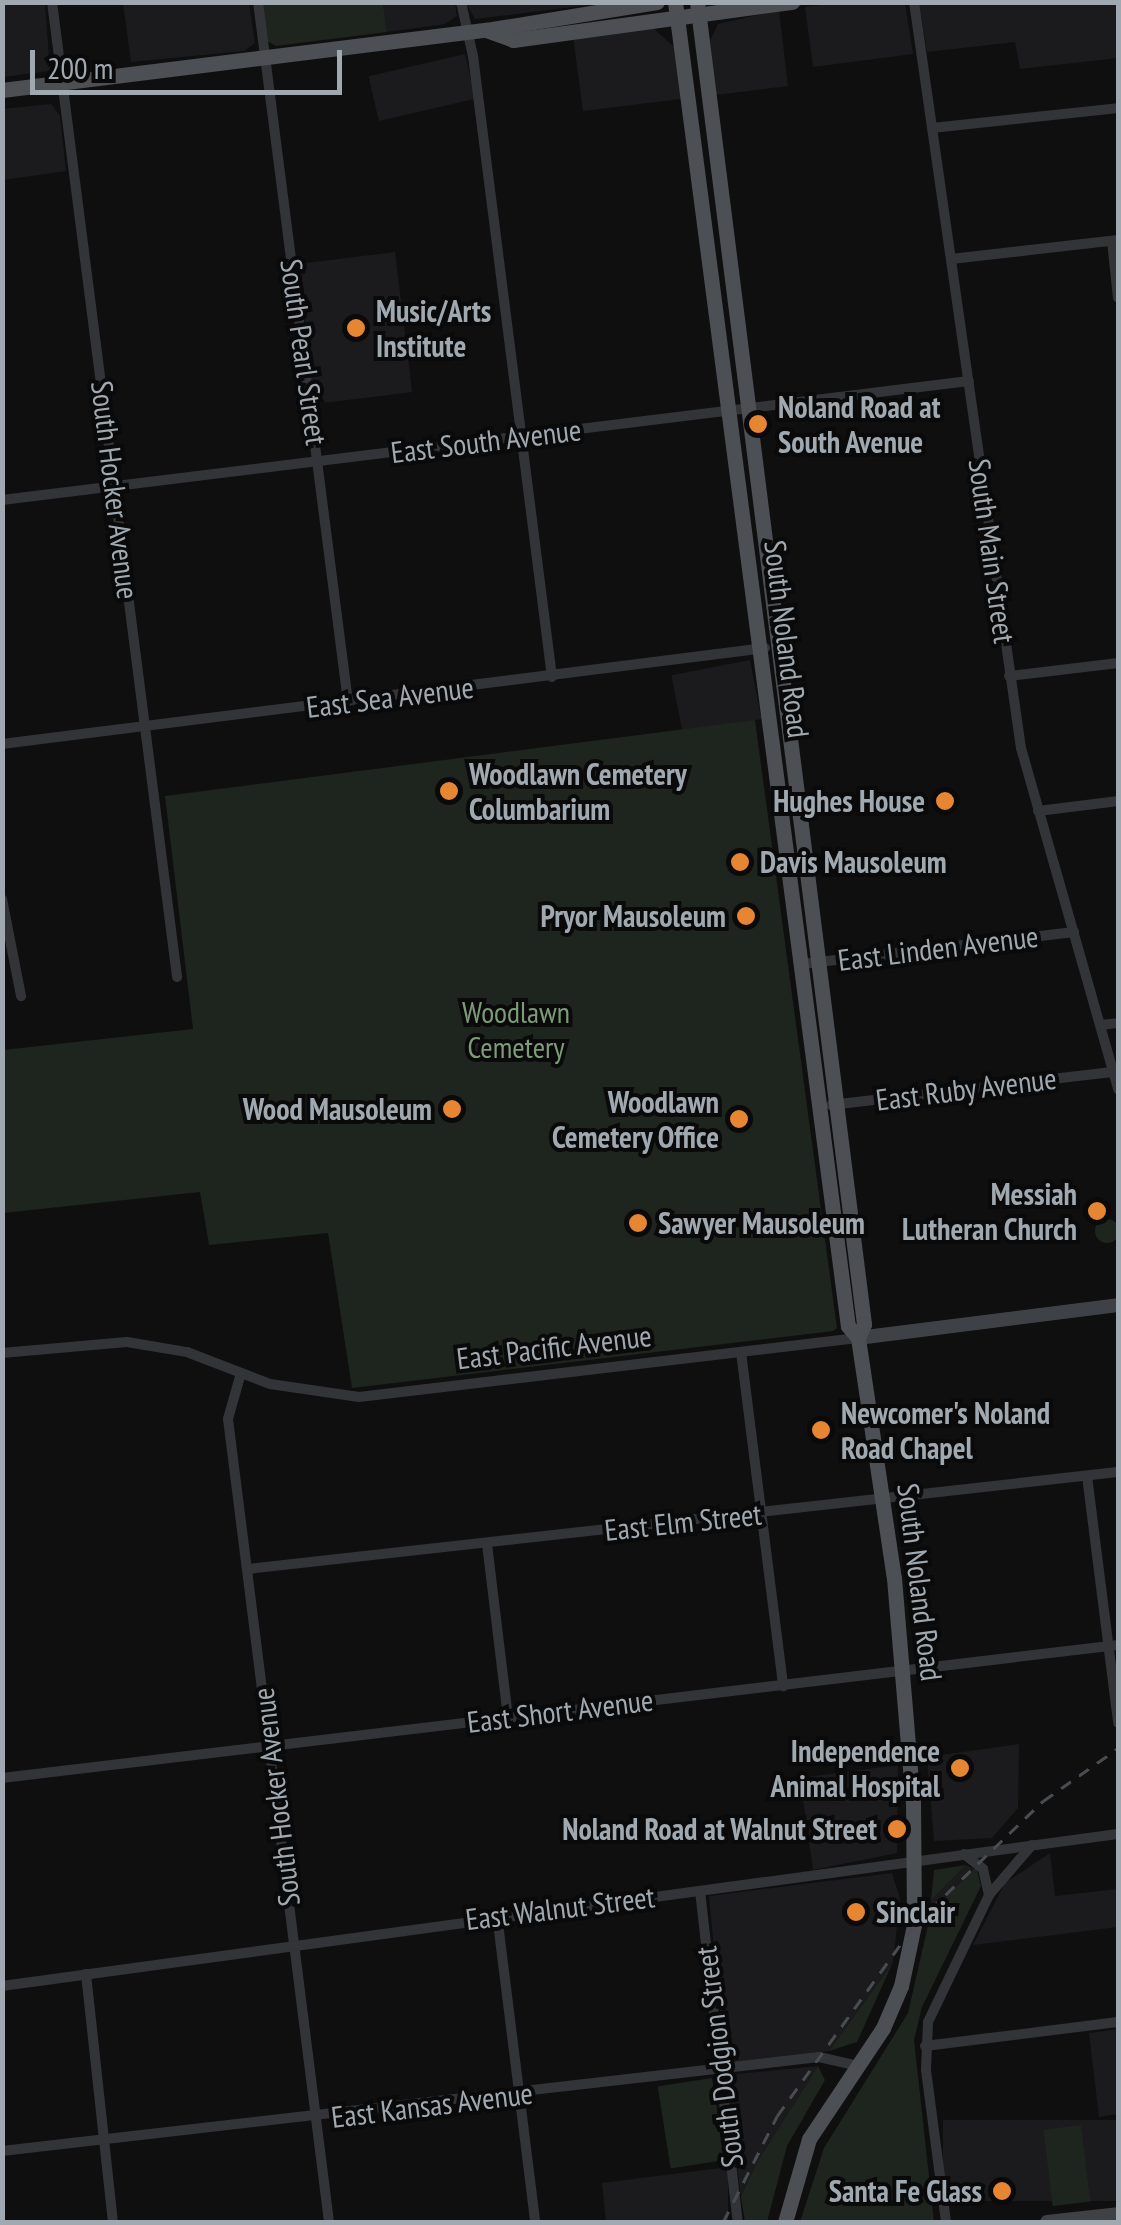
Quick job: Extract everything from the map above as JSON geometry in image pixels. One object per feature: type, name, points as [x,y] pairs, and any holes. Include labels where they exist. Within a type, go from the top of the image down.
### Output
[{"type":"main road","points":[[2,90],[467,33],[657,2]]},
{"type":"main road","points":[[486,30],[513,40],[676,10],[792,2]]},
{"type":"main road","name":"South Noland Road","points":[[697,9],[738,409],[768,647],[809,963],[836,1104],[864,1324],[858,1338]]},
{"type":"main road","name":"South Noland Road","points":[[676,10],[738,409]]},
{"type":"main road","name":"South Noland Road","points":[[785,2222],[810,2139],[860,2066],[892,2009],[906,1967],[914,1860],[905,1669],[858,1338],[848,1326],[818,1107],[809,963]]},
{"type":"street","name":"South Hocker Avenue","points":[[52,2],[177,977]]},
{"type":"street","name":"South Pearl Street","points":[[258,2],[348,702]]},
{"type":"street","points":[[461,2],[552,677]]},
{"type":"street","name":"South Main Street","points":[[914,2],[1009,676],[1038,810],[1118,1089]]},
{"type":"street","points":[[932,128],[1118,108]]},
{"type":"street","points":[[951,259],[1115,241],[1118,298]]},
{"type":"street","name":"East South Avenue","points":[[2,500],[969,381]]},
{"type":"street","name":"East Sea Avenue","points":[[2,744],[768,647]]},
{"type":"street","points":[[1009,676],[1118,663]]},
{"type":"street","points":[[1038,810],[1118,801]]},
{"type":"street","points":[[2,899],[20,996]]},
{"type":"street","name":"East Linden Avenue","points":[[809,963],[1074,932]]},
{"type":"street","points":[[1100,1025],[1118,1023]]},
{"type":"street","name":"East Ruby Avenue","points":[[818,1107],[1114,1072]]},
{"type":"street","name":"East Pacific Avenue","points":[[2,1353],[127,1342],[186,1352],[300,1391],[359,1397],[1118,1304]]},
{"type":"street","points":[[741,1352],[784,1686]]},
{"type":"street","name":"South Hocker Avenue","points":[[241,1373],[228,1419],[329,2222]]},
{"type":"street","name":"East Elm Street","points":[[248,1569],[1118,1472]]},
{"type":"street","points":[[1087,1476],[1114,1646],[1118,1723]]},
{"type":"street","points":[[487,1544],[508,1717]]},
{"type":"street","name":"East Short Avenue","points":[[2,1778],[1114,1646]]},
{"type":"street","name":"East Walnut Street","points":[[2,1986],[497,1915],[1118,1834]]},
{"type":"street","points":[[946,2222],[925,2046],[934,2002],[990,1895],[1032,1845]]},
{"type":"street","points":[[963,1854],[983,1869],[990,1895]]},
{"type":"street","name":"South Dodgion Street","points":[[700,1891],[738,2222]]},
{"type":"street","points":[[497,1915],[535,2222]]},
{"type":"street","points":[[86,1974],[113,2222]]},
{"type":"street","points":[[925,2046],[1118,2022]]},
{"type":"street","name":"East Kansas Avenue","points":[[2,2151],[520,2095],[819,2057],[860,2066]]},
{"type":"street","points":[[1047,2222],[1118,2214]]},
{"type":"shaded area","points":[[844,2],[905,3],[913,54],[813,67],[805,7]]},
{"type":"shaded area","points":[[2,3],[45,3],[50,71],[3,77]]},
{"type":"shaded area","points":[[123,3],[249,3],[255,43],[244,51],[131,62]]},
{"type":"shaded area","points":[[383,3],[455,3],[457,16],[445,24],[387,32]]},
{"type":"shaded area","points":[[466,3],[606,3],[475,19]]},
{"type":"shaded area","points":[[919,3],[1118,3],[1118,58],[1020,69],[1015,42],[927,52]]},
{"type":"shaded area","points":[[779,10],[788,86],[715,95],[710,41],[718,24]]},
{"type":"shaded area","points":[[653,28],[674,47],[681,99],[583,111],[573,36]]},
{"type":"shaded area","points":[[465,54],[475,99],[379,121],[369,76]]},
{"type":"shaded area","points":[[51,104],[60,116],[66,171],[3,180],[3,109]]},
{"type":"shaded area","name":"Music/Arts Institute","points":[[395,252],[412,392],[315,404],[298,264]]},
{"type":"shaded area","points":[[750,660],[761,719],[683,734],[671,675]]},
{"type":"shaded area","points":[[1019,1744],[1018,1808],[992,1838],[934,1841],[927,1757]]},
{"type":"shaded area","points":[[898,1765],[897,1853],[813,1870],[800,1778]]},
{"type":"shaded area","points":[[1050,1853],[1055,1896],[1118,1889],[1118,1927],[973,1945],[1005,1883]]},
{"type":"shaded area","points":[[966,1865],[974,1869],[931,1912],[931,1900]]},
{"type":"shaded area","points":[[892,1873],[900,1899],[893,1962],[829,2051],[725,2063],[709,1896]]},
{"type":"shaded area","points":[[1118,2029],[1118,2114],[1099,2117],[1089,2033]]},
{"type":"shaded area","points":[[818,2066],[757,2162],[741,2197],[726,2083],[737,2074]]},
{"type":"shaded area","points":[[943,2120],[1118,2120],[1118,2201],[943,2201]]},
{"type":"shaded area","points":[[728,2167],[728,2222],[606,2222],[602,2183]]},
{"type":"green space","points":[[262,3],[383,3],[387,32],[276,46],[267,41]]},
{"type":"green space","name":"Woodlawn Cemetery","points":[[755,720],[837,1328],[833,1331],[352,1388],[328,1233],[209,1245],[200,1192],[3,1213],[3,1050],[193,1029],[165,796]]},
{"type":"green space","points":[[1107,1219],[1119,1231],[1107,1243],[1095,1231]]},
{"type":"green space","points":[[966,1865],[931,1900],[934,1870]]},
{"type":"green space","points":[[976,1867],[981,1886],[922,2007],[914,2040],[934,2222],[800,2222],[824,2148],[908,2013],[931,1912]]},
{"type":"green space","points":[[893,1962],[857,2042],[829,2051]]},
{"type":"green space","points":[[818,2066],[825,2080],[787,2146],[767,2222],[745,2222],[741,2197],[757,2162]]},
{"type":"green space","points":[[712,2078],[725,2160],[671,2169],[658,2087]]},
{"type":"green space","points":[[1081,2125],[1090,2201],[1053,2206],[1043,2130]]},
{"type":"railway","points":[[723,2222],[777,2116],[914,1925],[1043,1801],[1118,1748]]},
{"type":"place","name":"Music/Arts Institute","points":[[356,328]]},
{"type":"place","name":"Noland Road at South Avenue","points":[[758,424]]},
{"type":"place","name":"Woodlawn Cemetery Columbarium","points":[[449,791]]},
{"type":"place","name":"Hughes House","points":[[945,801]]},
{"type":"place","name":"Davis Mausoleum","points":[[740,862]]},
{"type":"place","name":"Pryor Mausoleum","points":[[746,916]]},
{"type":"place","name":"Wood Mausoleum","points":[[452,1109]]},
{"type":"place","name":"Woodlawn Cemetery Office","points":[[739,1119]]},
{"type":"place","name":"Messiah Lutheran Church","points":[[1097,1211]]},
{"type":"place","name":"Sawyer Mausoleum","points":[[638,1223]]},
{"type":"place","name":"Newcomer's Noland Road Chapel","points":[[821,1430]]},
{"type":"place","name":"Independence Animal Hospital","points":[[960,1768]]},
{"type":"place","name":"Noland Road at Walnut Street","points":[[897,1829]]},
{"type":"place","name":"Sinclair","points":[[856,1912]]},
{"type":"place","name":"Santa Fe Glass","points":[[1002,2191]]}]
